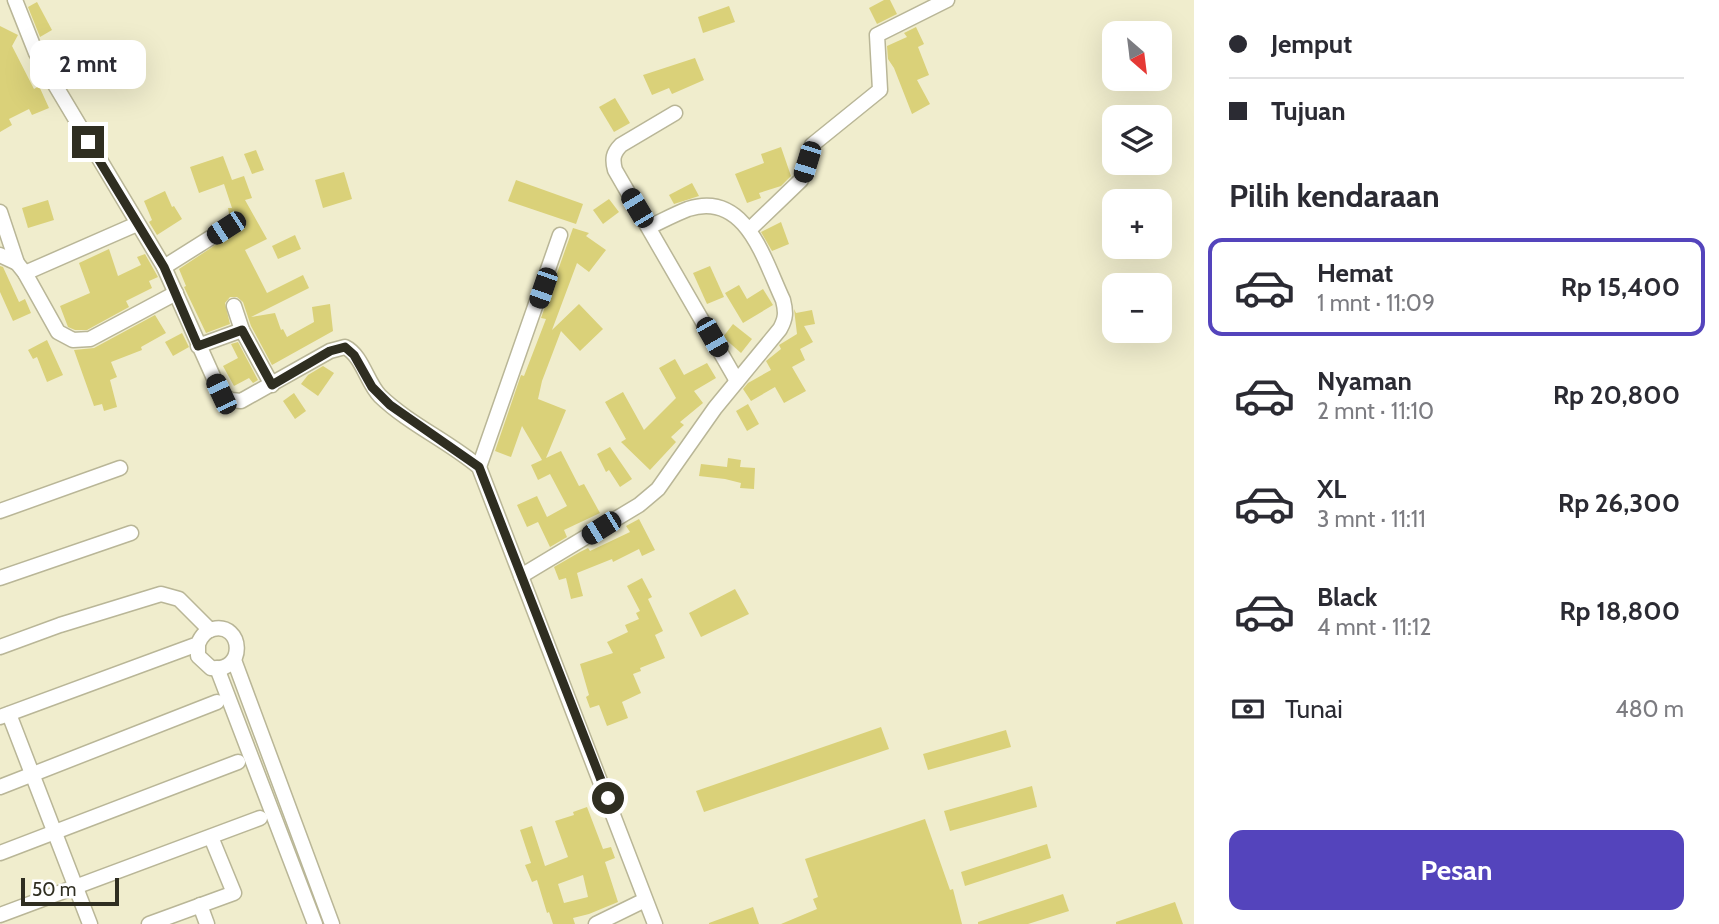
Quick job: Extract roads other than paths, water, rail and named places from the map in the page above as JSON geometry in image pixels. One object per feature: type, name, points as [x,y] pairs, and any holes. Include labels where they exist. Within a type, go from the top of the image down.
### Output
[{"type":"street","points":[[15,0],[36,53],[164,267],[221,394],[236,402],[242,401],[330,351],[345,347],[354,355],[372,387],[390,405],[479,467],[655,924]]},
{"type":"street","points":[[749,230],[801,180],[812,145],[880,90],[877,35],[947,0]]},
{"type":"street","points":[[676,113],[621,145],[613,157],[615,170],[737,381]]},
{"type":"street","points":[[521,576],[650,496],[780,329],[786,311],[783,300],[749,230],[725,208],[712,206],[689,209],[649,227]]},
{"type":"street","points":[[0,212],[21,268],[58,332],[73,340],[90,339],[176,293]]},
{"type":"street","points":[[21,268],[137,224]]},
{"type":"street","points":[[164,267],[226,228]]},
{"type":"street","points":[[479,467],[560,235]]},
{"type":"street","points":[[0,255],[21,268]]},
{"type":"street","points":[[234,306],[242,330],[272,385]]},
{"type":"street","points":[[198,346],[242,330]]},
{"type":"street","points":[[0,511],[120,468]]},
{"type":"street","points":[[0,578],[131,533]]},
{"type":"street","points":[[0,647],[60,625],[161,594],[179,599],[210,630]]},
{"type":"street","points":[[223,629],[233,636],[238,648],[229,665],[211,668],[198,656],[198,644],[204,633],[223,629]]},
{"type":"street","points":[[90,924],[32,774],[4,715],[198,644]]},
{"type":"street","points":[[234,660],[332,924]]},
{"type":"street","points":[[217,668],[315,924]]},
{"type":"street","points":[[0,787],[217,702]]},
{"type":"street","points":[[0,853],[238,762]]},
{"type":"street","points":[[0,915],[260,818]]},
{"type":"street","points":[[149,924],[234,893],[211,837]]},
{"type":"street","points":[[596,924],[645,900]]},
{"type":"street","points":[[200,905],[207,924]]}]
